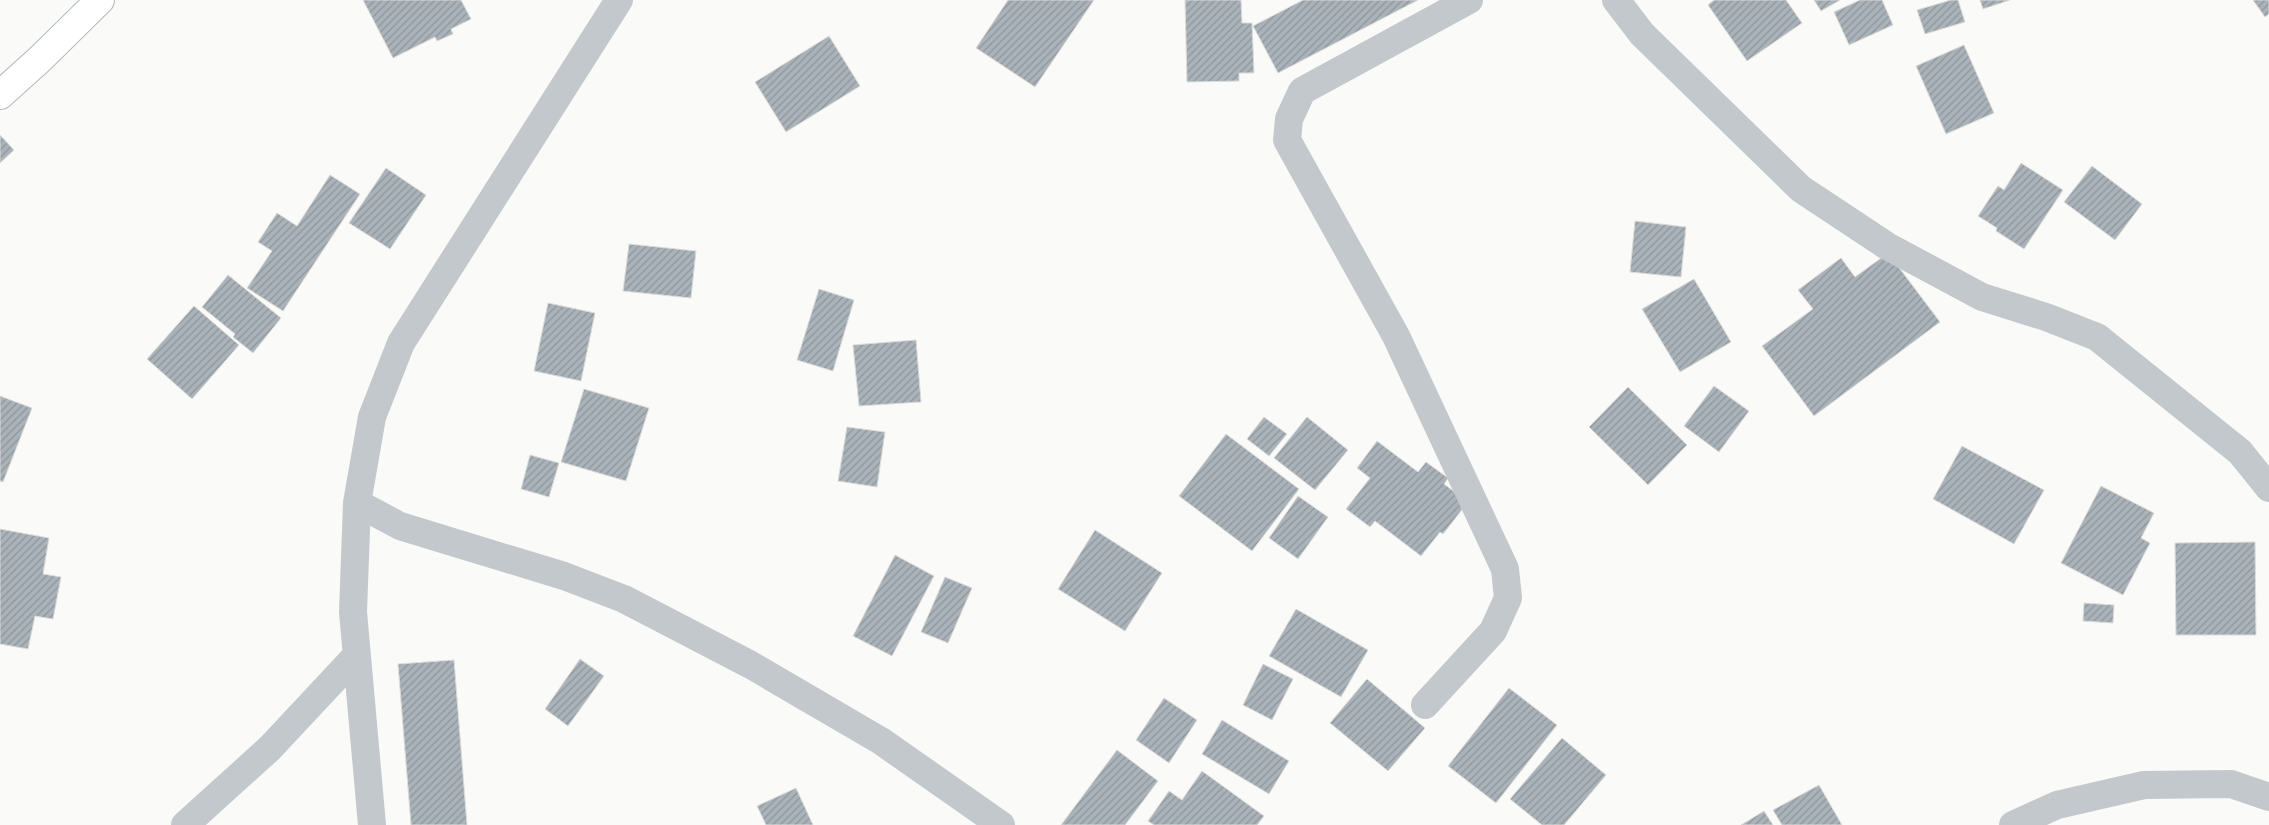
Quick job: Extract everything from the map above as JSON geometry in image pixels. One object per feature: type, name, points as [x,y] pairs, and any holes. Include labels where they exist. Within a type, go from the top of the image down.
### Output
[{"type":"street","points":[[0,94],[40,59],[100,0]]},
{"type":"street","points":[[372,825],[352,612],[356,503],[372,417],[401,343],[619,0]]},
{"type":"street","points":[[1425,705],[1493,631],[1508,598],[1505,570],[1396,336],[1287,140],[1289,119],[1302,91],[1469,0]]},
{"type":"street","points":[[1616,0],[1642,34],[1802,189],[1887,246],[1982,297],[2046,316],[2097,337],[2240,452],[2269,488]]},
{"type":"street","points":[[356,503],[400,526],[564,576],[624,599],[751,665],[882,742],[1001,825]]},
{"type":"street","points":[[185,825],[270,748],[356,656]]},
{"type":"street","points":[[2013,825],[2057,805],[2144,785],[2231,784],[2269,797]]},
{"type":"building","points":[[363,0],[461,0],[471,19],[451,29],[453,34],[437,41],[435,37],[393,58]]},
{"type":"building","points":[[1008,0],[1094,0],[1035,87],[976,48]]},
{"type":"building","points":[[1185,0],[1241,0],[1242,23],[1252,23],[1254,73],[1239,73],[1239,81],[1187,82]]},
{"type":"building","points":[[1303,0],[1418,0],[1278,73],[1253,26]]},
{"type":"building","points":[[1714,0],[1786,0],[1802,23],[1747,61],[1708,5]]},
{"type":"building","points":[[1814,0],[1840,0],[1821,11]]},
{"type":"building","points":[[1860,0],[1882,0],[1893,25],[1849,45],[1834,12]]},
{"type":"building","points":[[1951,0],[1958,0],[1965,22],[1925,34],[1917,10]]},
{"type":"building","points":[[1980,0],[2010,0],[1983,9]]},
{"type":"building","points":[[2253,0],[2269,0],[2269,14],[2265,17]]},
{"type":"building","points":[[829,36],[860,86],[786,132],[755,82]]},
{"type":"building","points":[[1964,45],[1994,113],[1946,134],[1916,66]]},
{"type":"building","points":[[0,135],[14,150],[0,163]]},
{"type":"building","points":[[2021,163],[2063,190],[2024,249],[1996,231],[1997,228],[1978,216],[1998,186],[2004,190]]},
{"type":"building","points":[[2092,166],[2142,204],[2115,240],[2064,202]]},
{"type":"building","points":[[386,168],[426,195],[390,249],[349,223]]},
{"type":"building","points":[[330,175],[360,194],[283,311],[247,288],[272,251],[258,242],[277,213],[297,226]]},
{"type":"building","points":[[1635,221],[1686,227],[1681,277],[1630,272]]},
{"type":"building","points":[[629,244],[696,251],[691,298],[623,291]]},
{"type":"building","points":[[1888,253],[1940,322],[1814,416],[1762,346],[1813,309],[1798,290],[1841,258],[1855,277]]},
{"type":"building","points":[[228,275],[281,318],[253,353],[233,337],[235,334],[202,307]]},
{"type":"building","points":[[1694,279],[1731,342],[1680,372],[1642,309]]},
{"type":"building","points":[[819,289],[854,300],[833,371],[797,360]]},
{"type":"building","points":[[548,303],[595,313],[581,381],[534,371]]},
{"type":"building","points":[[194,306],[239,345],[192,399],[147,359]]},
{"type":"building","points":[[916,340],[921,402],[859,406],[853,345]]},
{"type":"building","points":[[1714,386],[1749,411],[1719,452],[1684,426]]},
{"type":"building","points":[[1628,387],[1687,445],[1648,485],[1589,427]]},
{"type":"building","points":[[584,389],[649,408],[626,481],[561,462]]},
{"type":"building","points":[[0,396],[32,408],[3,482],[0,481]]},
{"type":"building","points":[[1264,417],[1287,434],[1269,456],[1247,439]]},
{"type":"building","points":[[1307,417],[1348,450],[1315,490],[1274,458]]},
{"type":"building","points":[[847,427],[885,432],[877,487],[838,481]]},
{"type":"building","points":[[1226,434],[1299,489],[1252,551],[1179,496]]},
{"type":"building","points":[[1377,441],[1418,472],[1426,462],[1448,478],[1444,484],[1468,502],[1443,534],[1440,532],[1421,556],[1375,521],[1370,527],[1346,509],[1370,478],[1357,468]]},
{"type":"building","points":[[1962,446],[2044,490],[2014,544],[1933,499]]},
{"type":"building","points":[[530,455],[559,463],[549,497],[521,489]]},
{"type":"building","points":[[2101,486],[2154,513],[2141,538],[2150,543],[2123,595],[2061,563]]},
{"type":"building","points":[[1298,496],[1328,517],[1298,559],[1269,538]]},
{"type":"building","points":[[0,529],[49,538],[43,574],[61,577],[53,619],[35,616],[28,649],[0,644]]},
{"type":"building","points":[[1095,530],[1162,573],[1125,631],[1058,589]]},
{"type":"building","points":[[2255,542],[2256,635],[2176,635],[2175,543]]},
{"type":"building","points":[[895,555],[934,576],[892,656],[853,636]]},
{"type":"building","points":[[945,577],[972,588],[948,643],[921,632]]},
{"type":"building","points":[[2084,603],[2114,605],[2113,623],[2083,621]]},
{"type":"building","points":[[1296,609],[1368,650],[1341,697],[1269,656]]},
{"type":"building","points":[[580,659],[604,676],[568,726],[545,709]]},
{"type":"building","points":[[454,660],[467,825],[411,825],[398,664]]},
{"type":"building","points":[[1263,664],[1293,679],[1272,720],[1243,705]]},
{"type":"building","points":[[1367,679],[1425,728],[1388,771],[1330,723]]},
{"type":"building","points":[[1509,688],[1557,725],[1496,803],[1448,766]]},
{"type":"building","points":[[1164,698],[1197,720],[1169,763],[1136,740]]},
{"type":"building","points":[[1222,720],[1289,761],[1269,794],[1202,754]]},
{"type":"building","points":[[1562,738],[1606,775],[1564,825],[1542,825],[1510,799]]},
{"type":"building","points":[[1117,750],[1158,781],[1125,825],[1061,825]]},
{"type":"building","points":[[1202,771],[1264,816],[1257,825],[1154,825],[1148,821],[1169,791],[1182,800]]},
{"type":"building","points":[[1819,785],[1842,825],[1782,825],[1773,810]]},
{"type":"building","points":[[796,788],[813,825],[766,825],[757,806]]},
{"type":"building","points":[[1764,811],[1773,825],[1741,825]]}]
